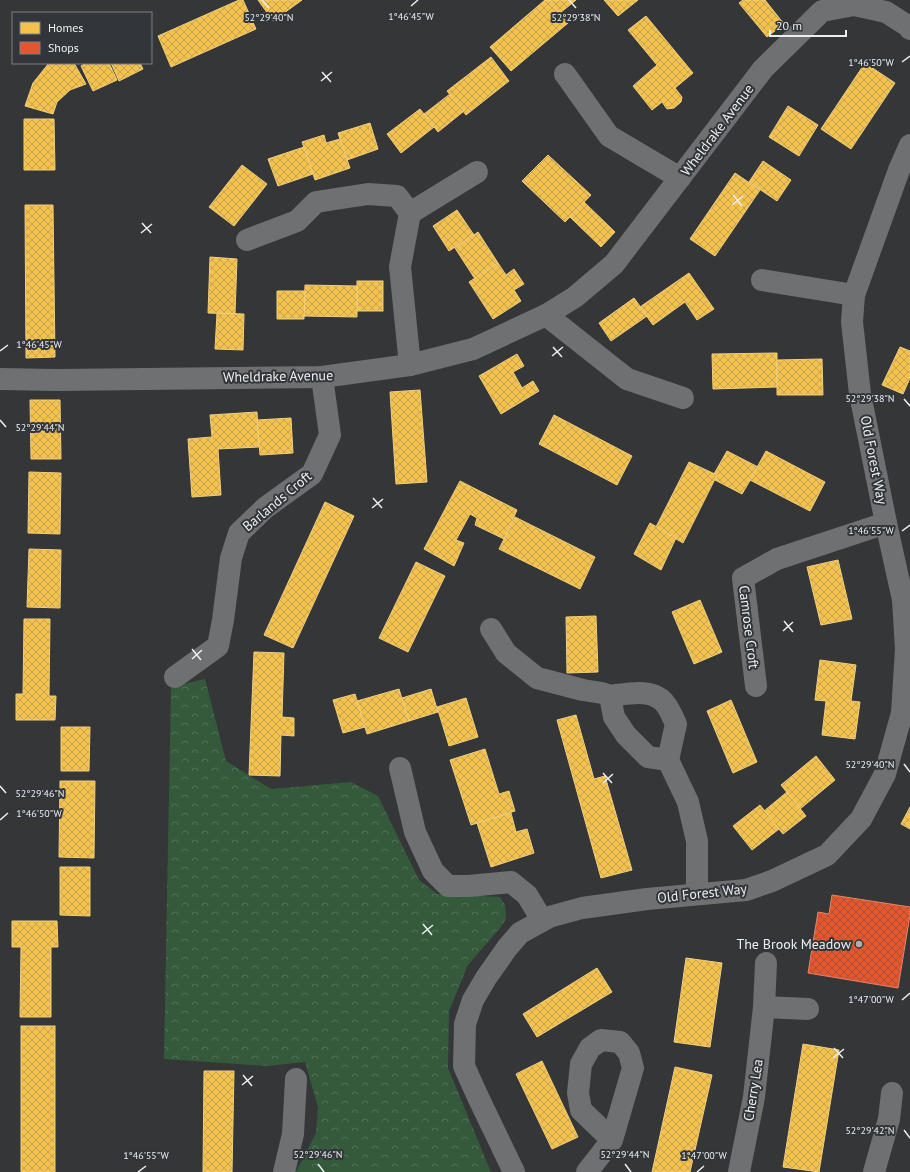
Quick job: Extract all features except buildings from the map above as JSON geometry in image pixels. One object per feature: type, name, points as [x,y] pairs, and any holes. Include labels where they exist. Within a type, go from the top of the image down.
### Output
[{"type":"street","name":"Wheldrake Avenue","points":[[0,379],[56,380],[322,377],[410,365],[473,349],[546,314],[575,297],[614,264],[763,69],[820,6],[854,5],[886,12],[908,26],[910,29]]},
{"type":"street","points":[[565,74],[609,136],[680,178]]},
{"type":"street","name":"Old Forest Way","points":[[514,1172],[464,1066],[465,1024],[473,1000],[486,978],[507,948],[520,933],[542,920],[582,908],[697,893],[746,890],[796,871],[827,855],[861,819],[885,774],[902,713],[906,649],[907,597],[886,523],[860,394],[852,322],[854,296],[899,170],[910,145]]},
{"type":"street","points":[[410,214],[477,172]]},
{"type":"street","points":[[247,240],[297,221],[316,202],[368,194],[397,196],[410,214],[400,267],[410,365]]},
{"type":"street","points":[[762,280],[854,296]]},
{"type":"street","points":[[546,314],[628,378],[683,398]]},
{"type":"street","name":"Barlands Croft","points":[[175,677],[218,646],[224,620],[231,558],[239,532],[265,508],[312,474],[330,434],[322,377]]},
{"type":"street","name":"Camrose Croft","points":[[756,686],[742,578],[777,559],[886,523]]},
{"type":"street","points":[[491,629],[506,653],[537,678],[610,696],[642,693],[652,695],[665,703],[676,724],[668,760],[688,802],[697,841],[697,893]]},
{"type":"street","points":[[610,696],[614,717],[626,735],[648,757],[668,760]]},
{"type":"street","points":[[400,768],[415,832],[433,871],[448,886],[468,886],[511,882],[527,895],[542,920]]},
{"type":"street","name":"Cherry Lea","points":[[739,1172],[754,1097],[764,1007],[766,963]]},
{"type":"street","points":[[764,1007],[808,1009]]},
{"type":"street","points":[[284,1172],[293,1134],[296,1079]]},
{"type":"street","points":[[874,1172],[889,1119],[892,1093]]},
{"type":"street","points":[[587,1172],[612,1140]]},
{"type":"green space","points":[[205,679],[226,761],[271,789],[351,782],[378,796],[419,880],[437,894],[500,897],[505,905],[506,919],[468,965],[449,1011],[448,1068],[491,1172],[296,1172],[316,1133],[318,1107],[305,1062],[268,1066],[164,1059],[171,687]]},
{"type":"place","name":"The Brook Meadow","points":[[859,944]]}]
